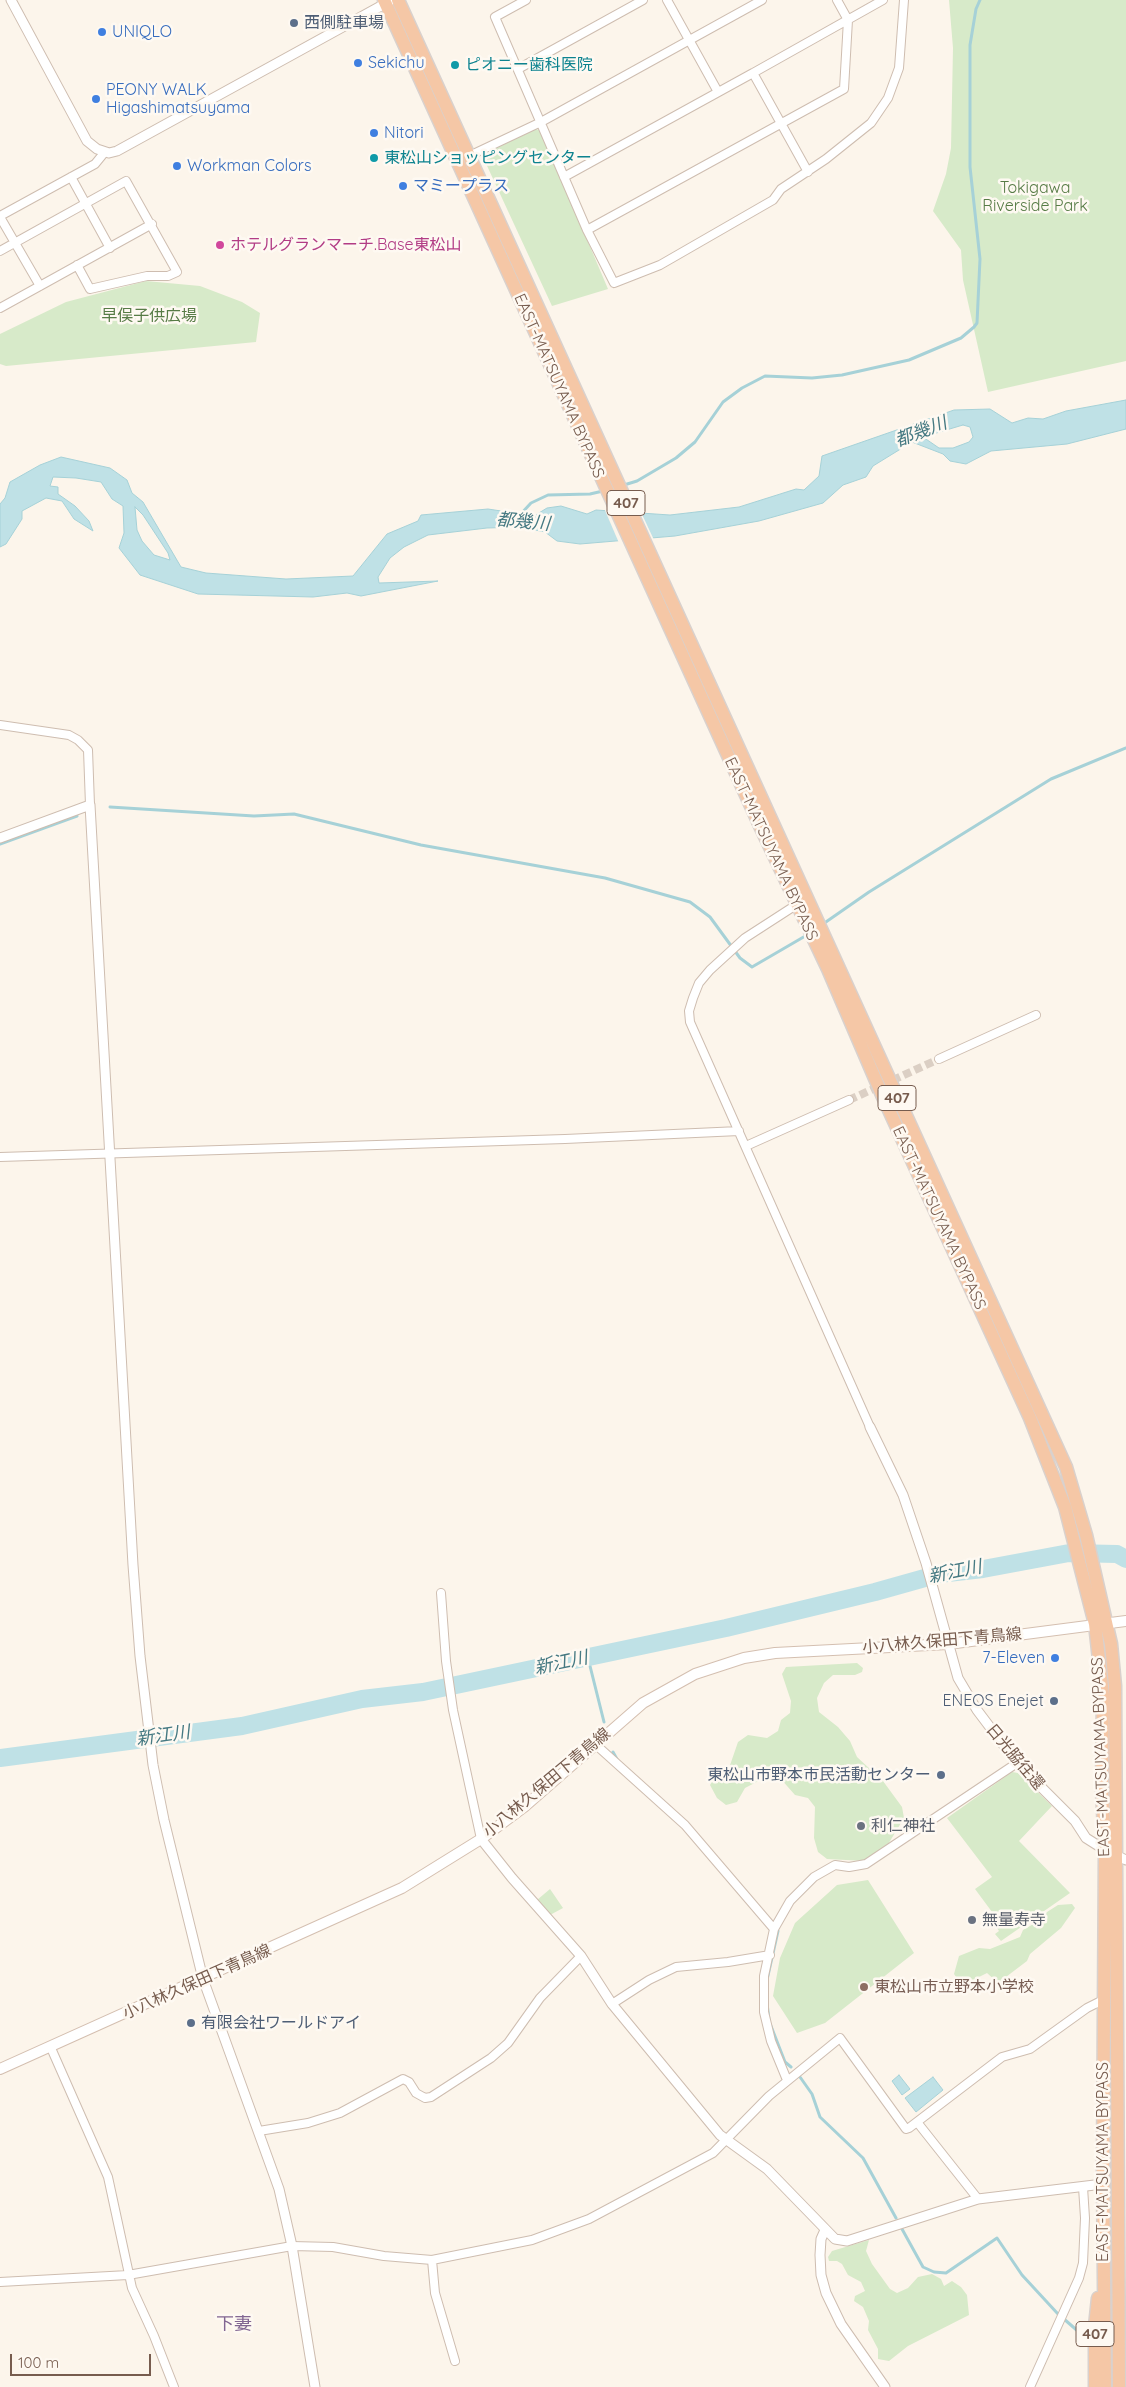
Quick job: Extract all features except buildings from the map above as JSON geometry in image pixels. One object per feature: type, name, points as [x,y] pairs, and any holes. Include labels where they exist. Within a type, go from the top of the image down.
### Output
[{"type":"highway","name":"EAST-MATSUYAMA BYPASS","points":[[398,0],[469,156],[547,344],[686,666],[796,905],[828,969],[883,1097],[1030,1418],[1044,1451],[1073,1533],[1082,1568],[1101,1624],[1116,1686],[1121,1858],[1122,2178],[1119,2226]]},
{"type":"highway","name":"EAST-MATSUYAMA BYPASS","points":[[387,1],[547,344],[700,664],[1066,1467],[1096,1570],[1101,1624],[1104,1850],[1104,2282]]},
{"type":"highway","name":"407","points":[[1119,2226],[1126,2262]]},
{"type":"highway","name":"407","points":[[1119,2226],[1119,2387]]},
{"type":"highway","name":"407","points":[[1095,2387],[1096,2305],[1104,2282]]},
{"type":"highway","name":"407","points":[[1104,2282],[1105,2387]]},
{"type":"main road","name":"小八林久保田下青鳥線","points":[[0,2069],[51,2048],[402,1888],[481,1840],[524,1807],[618,1723],[668,1687],[695,1674],[744,1658],[790,1652],[948,1644],[1126,1621]]},
{"type":"street","points":[[11,0],[87,141],[104,153]]},
{"type":"street","points":[[526,0],[495,17],[542,122],[587,230],[614,283],[660,264],[773,200],[782,189],[808,172],[870,124],[888,98],[899,68],[904,0]]},
{"type":"street","points":[[518,69],[643,0]]},
{"type":"street","points":[[666,0],[718,92]]},
{"type":"street","points":[[469,156],[542,122],[762,0]]},
{"type":"street","points":[[587,230],[844,89],[848,20],[837,0]]},
{"type":"street","points":[[564,177],[883,0]]},
{"type":"street","points":[[40,286],[0,216],[94,164],[104,153],[117,151],[387,1]]},
{"type":"street","points":[[753,73],[808,172]]},
{"type":"street","points":[[71,177],[110,248]]},
{"type":"street","points":[[0,251],[126,181],[152,224],[176,272],[168,276],[147,276],[90,289],[77,265]]},
{"type":"street","points":[[0,308],[152,224]]},
{"type":"street","points":[[0,725],[69,735],[78,740],[88,750],[132,1555],[140,1656],[153,1765],[164,1820],[203,1979],[279,2189],[292,2246],[315,2387]]},
{"type":"street","points":[[0,838],[90,805]]},
{"type":"street","points":[[796,905],[766,923],[721,958],[700,983],[689,1011],[690,1022],[870,1428]]},
{"type":"street","points":[[939,1059],[1036,1015]]},
{"type":"street","points":[[746,1146],[849,1100]]},
{"type":"street","points":[[0,1157],[556,1140],[738,1131]]},
{"type":"street","name":"日光脇往還","points":[[870,1428],[903,1495],[926,1563],[958,1678],[977,1710],[1017,1763],[1075,1821],[1086,1838],[1121,1858]]},
{"type":"street","points":[[440,1592],[446,1661],[453,1710],[481,1840],[581,1956],[592,1970],[612,2004],[727,2141],[767,2169],[835,2239],[847,2241],[978,2199],[1103,2184]]},
{"type":"street","points":[[595,1744],[685,1825],[774,1929]]},
{"type":"street","points":[[787,2080],[771,2041],[764,2012],[764,1976],[774,1929],[790,1901],[814,1877],[835,1865],[848,1867],[866,1864],[1017,1763]]},
{"type":"street","points":[[612,2004],[649,1980],[676,1967],[728,1962],[770,1955]]},
{"type":"street","points":[[259,2131],[308,2123],[340,2113],[403,2079],[409,2082],[416,2093],[425,2098],[431,2097],[491,2058],[508,2043],[540,1998],[581,1956]]},
{"type":"street","points":[[0,2282],[128,2275],[292,2246],[333,2247],[384,2256],[432,2260],[494,2249],[568,2228],[612,2207],[713,2153],[787,2080],[840,2038],[906,2128],[917,2122],[1002,2056],[1030,2048],[1087,2008],[1103,2000]]},
{"type":"street","points":[[51,2048],[108,2177],[128,2275],[174,2387]]},
{"type":"street","points":[[917,2122],[978,2199]]},
{"type":"street","points":[[1030,2387],[1079,2278],[1085,2218],[1083,2187]]},
{"type":"street","points":[[825,2230],[821,2239],[820,2255],[821,2275],[826,2293],[841,2324],[885,2387]]},
{"type":"street","points":[[432,2260],[435,2294],[455,2362]]},
{"type":"green space","name":"Tokigawa Riverside Park","points":[[949,0],[1126,0],[1126,361],[988,392],[963,280],[961,250],[933,211],[946,174],[951,148],[953,48]]},
{"type":"green space","points":[[536,129],[541,131],[608,289],[552,306],[482,155]]},
{"type":"green space","name":"早俣子供広場","points":[[146,281],[200,286],[242,302],[260,313],[256,342],[6,366],[0,364],[0,334],[66,302]]},
{"type":"green space","points":[[857,1663],[863,1668],[862,1672],[855,1675],[833,1675],[824,1683],[817,1698],[819,1712],[838,1727],[850,1741],[857,1757],[883,1781],[902,1807],[904,1818],[887,1846],[865,1861],[827,1859],[818,1852],[814,1838],[815,1807],[808,1798],[795,1795],[780,1778],[770,1775],[745,1788],[737,1802],[726,1805],[717,1798],[710,1785],[715,1777],[728,1771],[738,1742],[748,1735],[767,1738],[778,1731],[781,1720],[790,1713],[791,1701],[782,1674],[786,1667]]},
{"type":"green space","points":[[1012,1772],[1018,1773],[1052,1806],[1019,1841],[1070,1893],[1001,1941],[995,1934],[999,1931],[991,1919],[995,1916],[975,1889],[992,1877],[947,1818]]},
{"type":"green space","points":[[868,1880],[914,1953],[825,2023],[797,2033],[773,1996],[780,1958],[795,1923],[837,1885]]},
{"type":"green space","points":[[550,1889],[563,1908],[550,1915],[537,1900]]},
{"type":"green space","points":[[1072,1904],[1075,1908],[1061,1928],[1030,1954],[1027,1961],[998,1983],[987,1973],[973,1980],[966,1989],[954,1974],[959,1956],[979,1948],[990,1949],[1020,1937],[1023,1930],[1042,1919],[1047,1912],[1058,1905]]},
{"type":"green space","points":[[869,2240],[866,2251],[872,2264],[890,2289],[897,2293],[908,2288],[918,2277],[932,2274],[941,2279],[944,2286],[952,2281],[961,2287],[967,2295],[969,2315],[908,2346],[889,2361],[878,2359],[878,2349],[868,2330],[869,2321],[863,2307],[854,2301],[855,2296],[865,2291],[861,2282],[848,2275],[842,2264],[837,2261],[829,2261],[828,2257],[832,2251]]},
{"type":"water","name":"都幾川","points":[[1126,400],[1126,429],[1067,444],[991,451],[966,464],[950,461],[943,454],[912,442],[873,466],[866,477],[843,485],[823,503],[759,521],[675,536],[580,544],[557,541],[545,532],[521,527],[487,528],[428,535],[404,547],[390,558],[378,577],[379,583],[438,581],[361,596],[347,593],[313,597],[198,594],[140,575],[119,548],[124,533],[123,506],[112,499],[101,482],[76,478],[53,477],[50,486],[58,487],[58,494],[75,506],[89,521],[93,531],[74,519],[62,501],[46,498],[22,511],[22,519],[6,544],[0,547],[0,504],[5,498],[10,482],[40,465],[61,457],[110,468],[127,480],[132,493],[143,502],[181,567],[206,573],[286,579],[353,576],[387,534],[418,521],[421,515],[488,509],[534,516],[547,508],[561,506],[587,514],[596,510],[670,515],[739,507],[796,489],[804,490],[819,476],[822,456],[954,410],[990,409],[1012,423],[1028,418],[1043,419],[1066,411]],"holes":[[[963,425],[970,427],[973,437],[969,442],[953,448],[939,448],[923,437]],[[135,507],[143,515],[168,553],[170,560],[154,555],[142,541],[137,530]]]},
{"type":"water","points":[[899,2075],[910,2089],[902,2095],[892,2081]]},
{"type":"water","points":[[933,2077],[943,2090],[916,2112],[905,2098]]},
{"type":"pier","points":[[604,508],[640,510],[654,540],[619,543]]},
{"type":"waterway","points":[[624,485],[637,481],[676,458],[695,442],[723,402],[742,388],[765,376],[812,378],[842,375],[909,360],[961,338],[977,323],[980,259],[970,167],[970,45],[976,9],[980,0]]},
{"type":"waterway","name":"都幾川","points":[[518,517],[531,503],[548,495],[590,494],[603,491]]},
{"type":"waterway","points":[[823,924],[869,892],[1051,779],[1126,748]]},
{"type":"waterway","points":[[110,807],[254,816],[294,814],[421,845],[605,878],[690,902],[710,917],[740,958],[752,967],[807,935]]},
{"type":"waterway","points":[[0,844],[77,816]]},
{"type":"waterway","name":"新江川","points":[[0,1758],[242,1726],[362,1699],[423,1692],[726,1628],[875,1592],[939,1574],[983,1569],[1069,1553],[1117,1554],[1126,1559]]},
{"type":"waterway","points":[[588,1658],[604,1722]]},
{"type":"waterway","points":[[613,1752],[618,1761]]},
{"type":"waterway","points":[[767,1980],[778,1931]]},
{"type":"waterway","points":[[767,2003],[769,2020]]},
{"type":"waterway","points":[[771,2026],[785,2062],[791,2067]]},
{"type":"waterway","points":[[800,2077],[812,2094],[820,2117],[863,2158],[896,2218]]},
{"type":"waterway","points":[[902,2229],[923,2267],[934,2272],[946,2273],[997,2238],[1022,2275],[1058,2314]]},
{"type":"waterway","points":[[1064,2319],[1080,2333]]},
{"type":"tunnel","points":[[849,1100],[939,1059]]},
{"type":"place","name":"西側駐車場","points":[[294,23]]},
{"type":"place","name":"UNIQLO","points":[[102,32]]},
{"type":"place","name":"Sekichu","points":[[358,63]]},
{"type":"place","name":"ピオニー歯科医院","points":[[455,65]]},
{"type":"place","name":"PEONY WALK Higashimatsuyama","points":[[96,99]]},
{"type":"place","name":"Nitori","points":[[374,133]]},
{"type":"place","name":"東松山ショッピングセンター","points":[[374,158]]},
{"type":"place","name":"Workman Colors","points":[[177,166]]},
{"type":"place","name":"マミープラス","points":[[403,186]]},
{"type":"place","name":"ホテルグランマーチ.Base東松山","points":[[220,245]]},
{"type":"place","name":"7-Eleven","points":[[1055,1658]]},
{"type":"place","name":"ENEOS Enejet","points":[[1054,1701]]},
{"type":"place","name":"東松山市野本市民活動センター","points":[[941,1775]]},
{"type":"place","name":"利仁神社","points":[[861,1826]]},
{"type":"place","name":"無量寿寺","points":[[972,1920]]},
{"type":"place","name":"東松山市立野本小学校","points":[[864,1987]]},
{"type":"place","name":"有限会社ワールドアイ","points":[[191,2023]]},
{"type":"district","name":"下妻","points":[[234,2325]]}]
